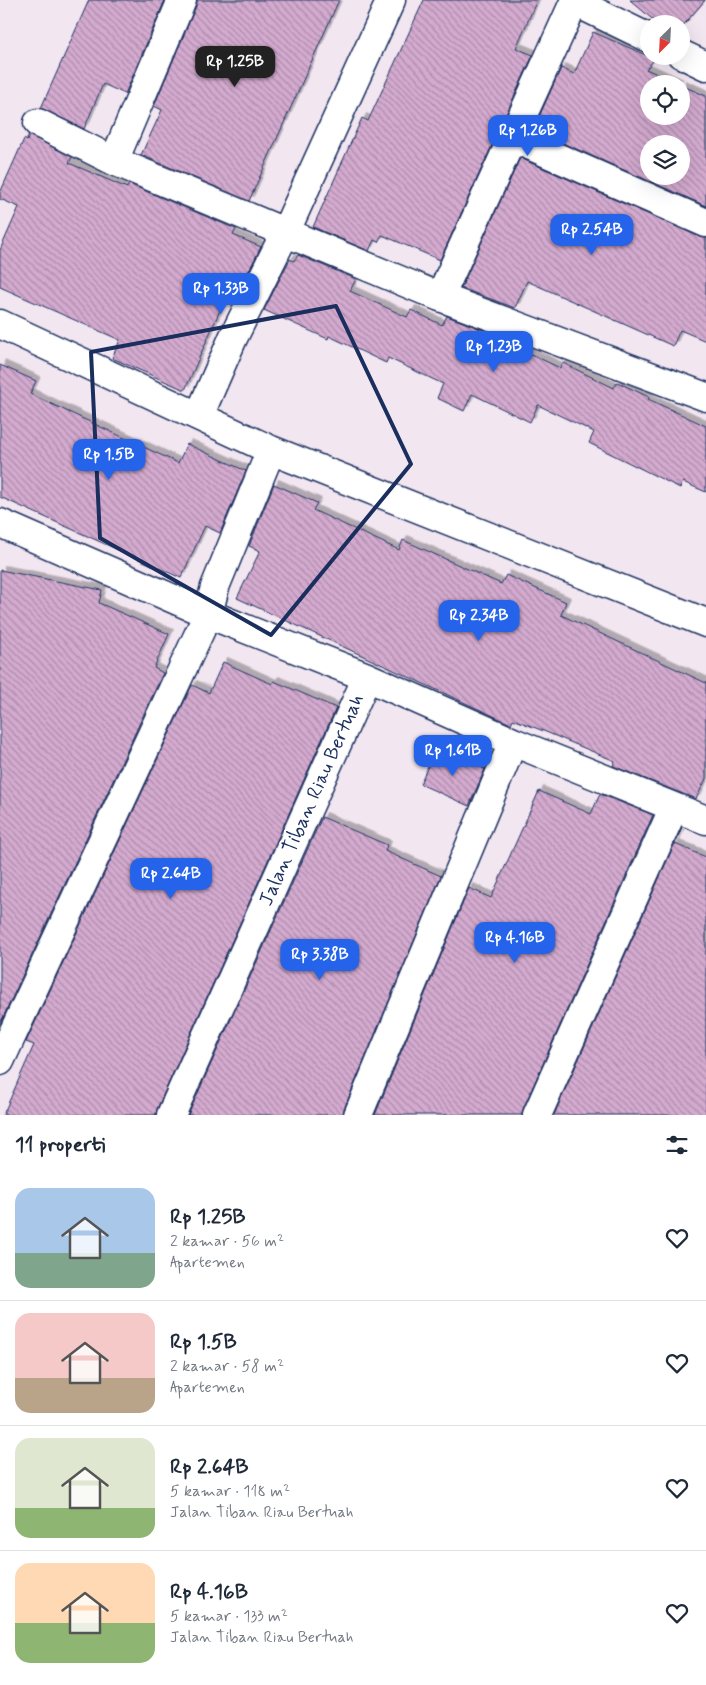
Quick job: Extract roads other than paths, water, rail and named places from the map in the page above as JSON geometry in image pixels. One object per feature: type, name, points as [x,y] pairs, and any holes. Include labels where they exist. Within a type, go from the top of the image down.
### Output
[{"type":"street","points":[[114,161],[182,0]]},
{"type":"street","points":[[199,416],[233,338],[285,233],[391,0]]},
{"type":"street","points":[[440,296],[575,1],[640,34]]},
{"type":"street","points":[[690,58],[706,66]]},
{"type":"street","points":[[38,123],[114,161],[285,233],[440,296],[706,397]]},
{"type":"street","points":[[513,138],[706,223]]},
{"type":"street","points":[[0,324],[271,450],[706,623]]},
{"type":"street","points":[[0,1060],[208,614],[215,587],[271,450]]},
{"type":"street","points":[[0,522],[208,614],[367,677],[514,742],[706,820]]},
{"type":"street","name":"Jalan Tiban Riau Bertuah","points":[[171,1115],[367,677]]},
{"type":"street","points":[[358,1115],[514,742]]},
{"type":"street","points":[[537,1115],[674,807]]}]
